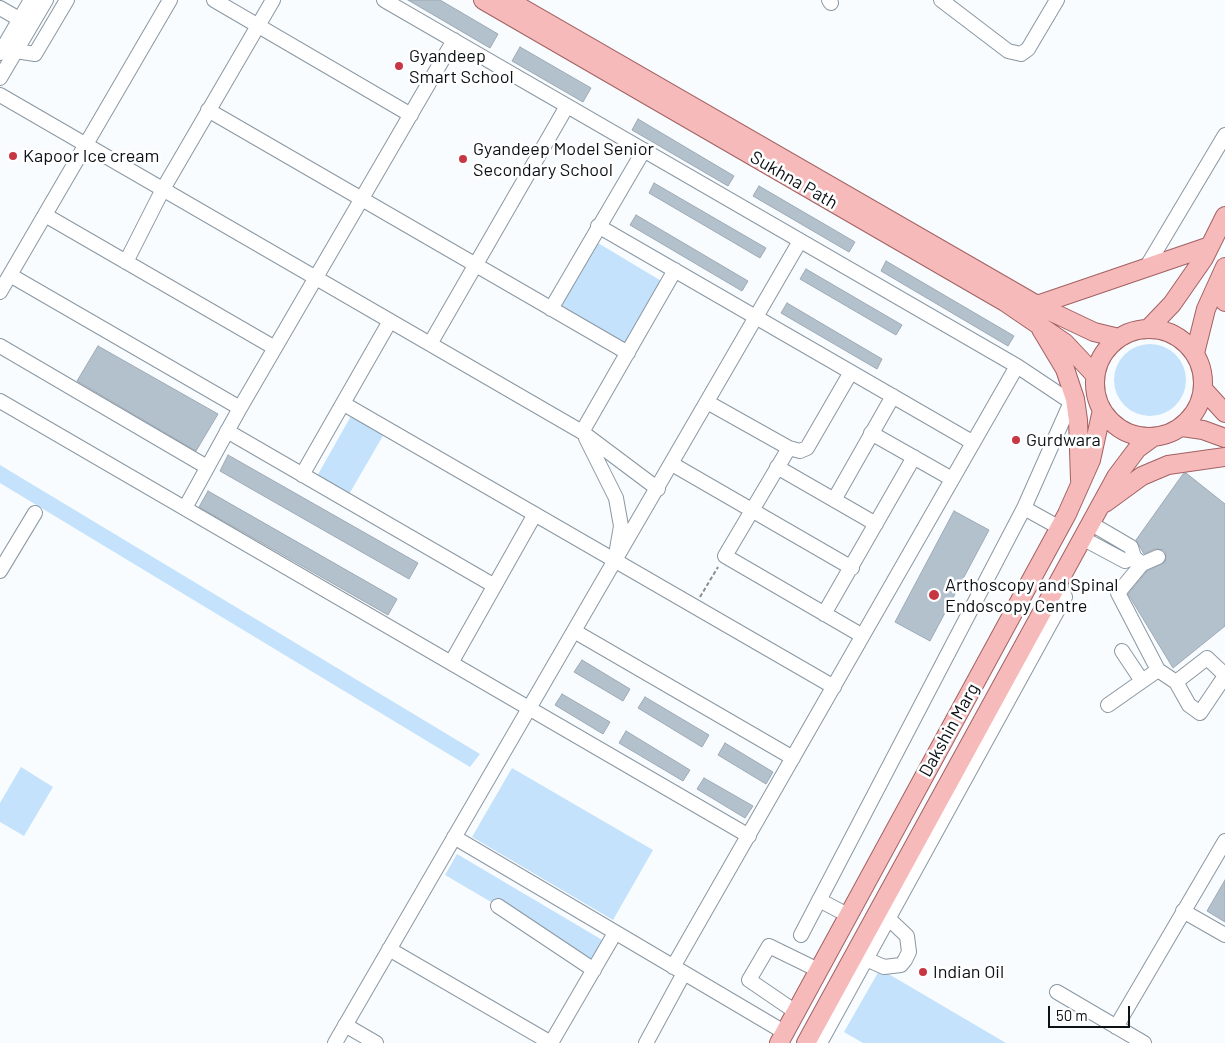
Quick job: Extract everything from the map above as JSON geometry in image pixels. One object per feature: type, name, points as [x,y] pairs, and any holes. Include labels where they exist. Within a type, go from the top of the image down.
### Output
[{"type":"main road","name":"Sukhna Path","points":[[482,0],[996,297],[1065,343],[1095,375]]},
{"type":"main road","name":"Sukhna Path","points":[[508,0],[1037,304],[1094,332],[1119,338]]},
{"type":"main road","points":[[1149,328],[1172,304],[1210,246],[1225,216]]},
{"type":"main road","points":[[1037,304],[1210,246]]},
{"type":"main road","points":[[1195,353],[1206,309],[1223,272]]},
{"type":"main road","points":[[1223,272],[1225,302]]},
{"type":"main road","points":[[1038,325],[1064,369],[1074,399],[1078,420],[1080,485]]},
{"type":"main road","points":[[1182,428],[1190,420],[1202,398],[1204,390],[1203,374],[1195,353],[1182,339],[1168,332],[1149,328],[1127,333],[1119,338],[1106,350],[1095,375],[1095,390],[1106,417],[1130,434],[1152,438],[1182,428],[1203,430],[1225,438]]},
{"type":"main road","points":[[1204,390],[1225,413]]},
{"type":"main road","name":"Dakshin Marg","points":[[779,1036],[1060,528],[1091,460],[1102,410]]},
{"type":"main road","name":"Dakshin Marg","points":[[806,1043],[1116,477],[1137,449],[1152,438]]},
{"type":"main road","points":[[1099,508],[1142,476],[1168,465],[1225,457]]},
{"type":"street","points":[[0,78],[16,51],[31,0]]},
{"type":"street","points":[[0,53],[46,0]]},
{"type":"street","points":[[16,51],[36,54],[67,0]]},
{"type":"street","points":[[0,292],[170,0]]},
{"type":"street","points":[[214,0],[411,115]]},
{"type":"street","points":[[126,262],[163,189],[273,0]]},
{"type":"street","points":[[384,0],[1017,366],[1071,402],[1024,508],[801,935]]},
{"type":"street","points":[[941,0],[1008,51],[1021,54],[1028,49],[1057,0]]},
{"type":"street","points":[[0,8],[25,23]]},
{"type":"street","points":[[185,508],[240,408],[454,40]]},
{"type":"street","points":[[0,95],[582,432],[658,488]]},
{"type":"street","points":[[430,344],[567,106]]},
{"type":"street","points":[[208,110],[628,353]]},
{"type":"street","points":[[1146,266],[1225,135]]},
{"type":"street","points":[[551,308],[644,150]]},
{"type":"street","points":[[45,215],[275,348]]},
{"type":"street","points":[[598,226],[972,442]]},
{"type":"street","points":[[335,1043],[530,708],[615,557],[658,488],[800,241]]},
{"type":"street","points":[[582,432],[675,270]]},
{"type":"street","points":[[10,275],[240,408]]},
{"type":"street","points":[[302,475],[390,321]]},
{"type":"street","points":[[0,346],[207,467]]},
{"type":"street","points":[[646,1043],[678,970],[749,836],[834,687],[861,635],[1017,366]]},
{"type":"street","points":[[707,402],[789,448],[800,452],[807,448],[851,372]]},
{"type":"street","points":[[834,500],[893,396]]},
{"type":"street","points":[[0,401],[749,836]]},
{"type":"street","points":[[344,404],[535,514],[615,557],[695,607],[834,687]]},
{"type":"street","points":[[227,431],[493,585]]},
{"type":"street","points":[[582,432],[616,498],[621,526],[615,557]]},
{"type":"street","points":[[872,433],[952,479]]},
{"type":"street","points":[[789,448],[725,556],[861,635]]},
{"type":"street","points":[[824,614],[914,457]]},
{"type":"street","points":[[672,464],[852,568]]},
{"type":"street","points":[[777,467],[876,524]]},
{"type":"street","points":[[1024,508],[1060,528]]},
{"type":"street","points":[[0,571],[35,513]]},
{"type":"street","points":[[451,662],[535,514]]},
{"type":"street","points":[[1086,531],[1131,548],[1138,561]]},
{"type":"street","points":[[1158,558],[1138,561],[1118,593],[1124,609],[1158,670],[1176,682],[1189,705],[1200,713],[1225,675],[1207,658],[1176,682]]},
{"type":"street","points":[[771,1043],[779,1036],[790,1008],[1024,578],[1038,568]]},
{"type":"street","points":[[826,1041],[888,918],[1065,597],[1058,582]]},
{"type":"street","points":[[574,631],[793,758]]},
{"type":"street","points":[[1122,651],[1142,682]]},
{"type":"street","points":[[1108,705],[1158,670]]},
{"type":"street","points":[[454,838],[678,970],[779,1036]]},
{"type":"street","points":[[1116,1027],[1225,841]]},
{"type":"street","points":[[820,900],[842,912]]},
{"type":"street","points":[[498,906],[594,970]]},
{"type":"street","points":[[1183,911],[1225,935]]},
{"type":"street","points":[[866,959],[884,967],[901,965],[905,960],[909,952],[907,936],[888,918]]},
{"type":"street","points":[[389,949],[551,1043],[616,933]]},
{"type":"street","points":[[790,1008],[749,980],[769,946],[812,967]]},
{"type":"street","points":[[1057,992],[1144,1043]]},
{"type":"street","points":[[345,1025],[376,1043]]},
{"type":"path","points":[[695,607],[725,556]]},
{"type":"shaded area","points":[[598,243],[663,282],[625,344],[561,305]]},
{"type":"shaded area","points":[[1150,344],[1164,347],[1176,354],[1183,366],[1186,380],[1183,394],[1176,406],[1164,413],[1150,416],[1136,413],[1124,406],[1117,394],[1114,380],[1117,366],[1124,354],[1136,347]]},
{"type":"shaded area","points":[[351,416],[384,434],[348,496],[316,478]]},
{"type":"shaded area","points":[[0,465],[480,754],[470,767],[0,483]]},
{"type":"shaded area","points":[[21,767],[53,787],[24,836],[0,822],[0,803]]},
{"type":"shaded area","points":[[512,768],[653,850],[613,920],[472,837]]},
{"type":"shaded area","points":[[457,854],[604,941],[592,961],[445,875]]},
{"type":"shaded area","points":[[880,969],[1006,1043],[863,1043],[844,1032]]},
{"type":"building","points":[[408,0],[440,0],[498,34],[490,48]]},
{"type":"building","points":[[520,47],[591,88],[583,102],[512,61]]},
{"type":"building","points":[[638,119],[734,176],[728,186],[632,130]]},
{"type":"building","points":[[654,183],[766,248],[760,258],[649,193]]},
{"type":"building","points":[[759,186],[855,242],[849,252],[753,196]]},
{"type":"building","points":[[636,215],[748,281],[742,291],[630,225]]},
{"type":"building","points":[[886,261],[1014,336],[1008,346],[881,271]]},
{"type":"building","points":[[806,269],[902,325],[896,335],[800,279]]},
{"type":"building","points":[[787,303],[882,359],[877,369],[781,313]]},
{"type":"building","points":[[98,346],[218,414],[196,451],[77,381]]},
{"type":"building","points":[[228,455],[418,563],[409,579],[220,471]]},
{"type":"building","points":[[1186,473],[1225,504],[1225,626],[1173,668],[1128,594],[1147,571],[1165,562],[1166,554],[1164,550],[1155,549],[1144,554],[1136,540],[1183,474]]},
{"type":"building","points":[[208,491],[397,599],[388,615],[199,507]]},
{"type":"building","points":[[954,511],[989,530],[930,641],[895,622]]},
{"type":"building","points":[[582,660],[630,689],[623,701],[574,672]]},
{"type":"building","points":[[562,694],[610,722],[603,734],[555,705]]},
{"type":"building","points":[[645,697],[709,735],[702,747],[638,708]]},
{"type":"building","points":[[626,731],[690,770],[683,781],[619,743]]},
{"type":"building","points":[[725,743],[773,772],[766,784],[718,755]]},
{"type":"building","points":[[704,778],[753,806],[745,818],[697,789]]},
{"type":"building","points":[[1225,880],[1225,922],[1207,911]]},
{"type":"place","name":"Gyandeep Smart School","points":[[399,66]]},
{"type":"place","name":"Kapoor Ice cream","points":[[13,156]]},
{"type":"place","name":"Gyandeep Model Senior Secondary School","points":[[463,159]]},
{"type":"place","name":"Gurdwara","points":[[1016,440]]},
{"type":"place","name":"Arthoscopy and Spinal Endoscopy Centre","points":[[934,595]]},
{"type":"place","name":"Indian Oil","points":[[923,972]]}]
